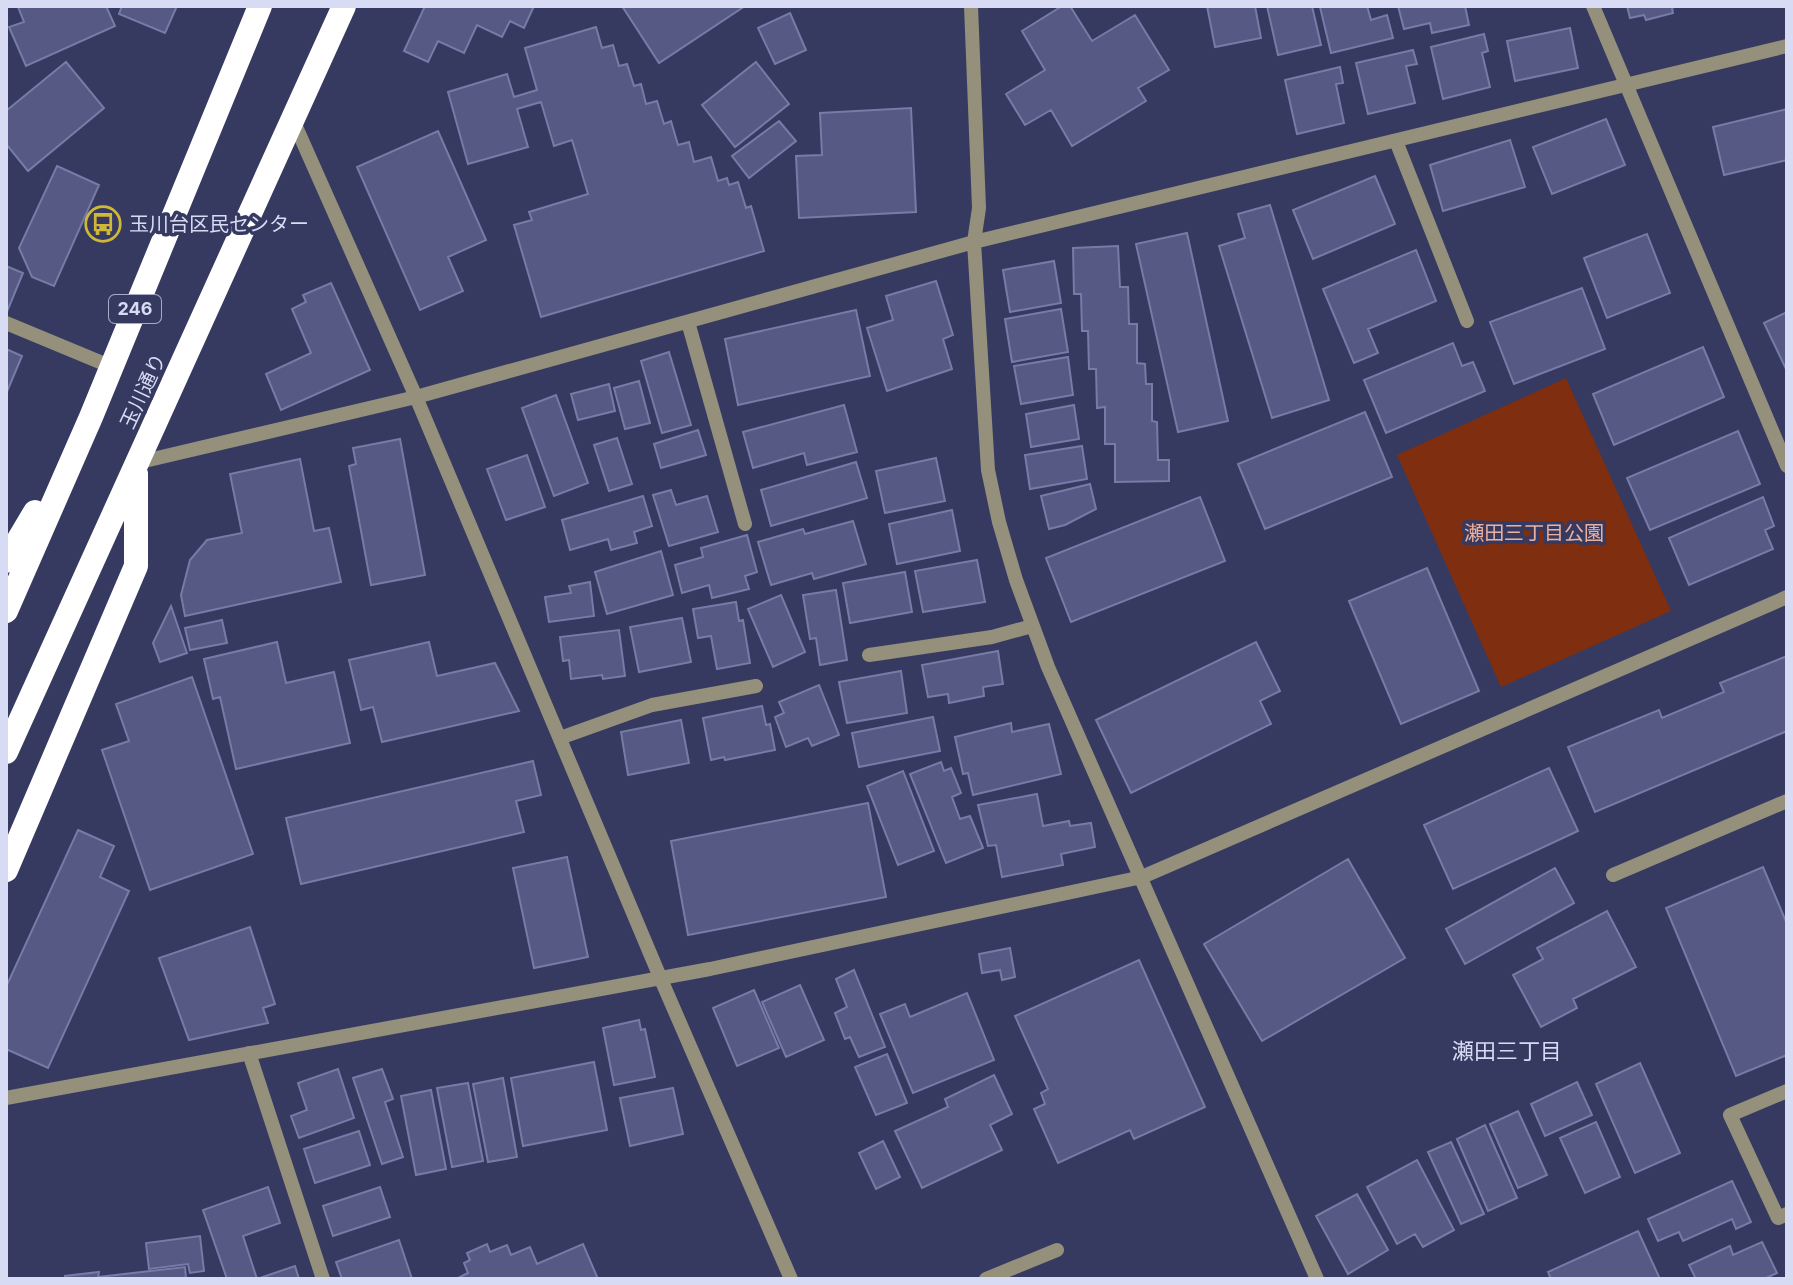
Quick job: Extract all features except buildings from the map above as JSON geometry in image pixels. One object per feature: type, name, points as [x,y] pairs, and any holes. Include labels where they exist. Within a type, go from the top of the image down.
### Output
[{"type":"highway","name":"玉川通り","points":[[6,611],[112,367],[260,6]]},
{"type":"highway","name":"玉川通り","points":[[6,752],[344,6]]},
{"type":"highway","name":"246","points":[[7,556],[91,417]]},
{"type":"highway","points":[[6,870],[136,566],[136,463]]},
{"type":"street","points":[[971,6],[979,208],[974,242],[988,470],[999,522],[1032,626],[1317,1279]]},
{"type":"street","points":[[1593,6],[1787,466]]},
{"type":"street","points":[[136,463],[416,397],[974,242],[1787,46]]},
{"type":"street","points":[[293,120],[416,397],[791,1279]]},
{"type":"street","points":[[1396,141],[1467,321]]},
{"type":"street","points":[[688,322],[745,524]]},
{"type":"street","points":[[6,323],[112,367]]},
{"type":"street","points":[[6,1098],[756,960],[1142,877],[1787,597]]},
{"type":"street","points":[[869,655],[992,637],[1032,626]]},
{"type":"street","points":[[560,738],[652,705],[756,686]]},
{"type":"street","points":[[1613,875],[1787,801]]},
{"type":"street","points":[[249,1053],[323,1279]]},
{"type":"street","points":[[1787,1091],[1730,1115],[1778,1218],[1787,1214]]},
{"type":"street","points":[[986,1279],[1057,1250]]},
{"type":"green space","name":"瀬田三丁目公園","points":[[1566,378],[1671,611],[1501,687],[1397,455]]},
{"type":"place","name":"玉川台区民センター","points":[[103,224]]},
{"type":"district","name":"瀬田三丁目","points":[[1507,1051]]}]
